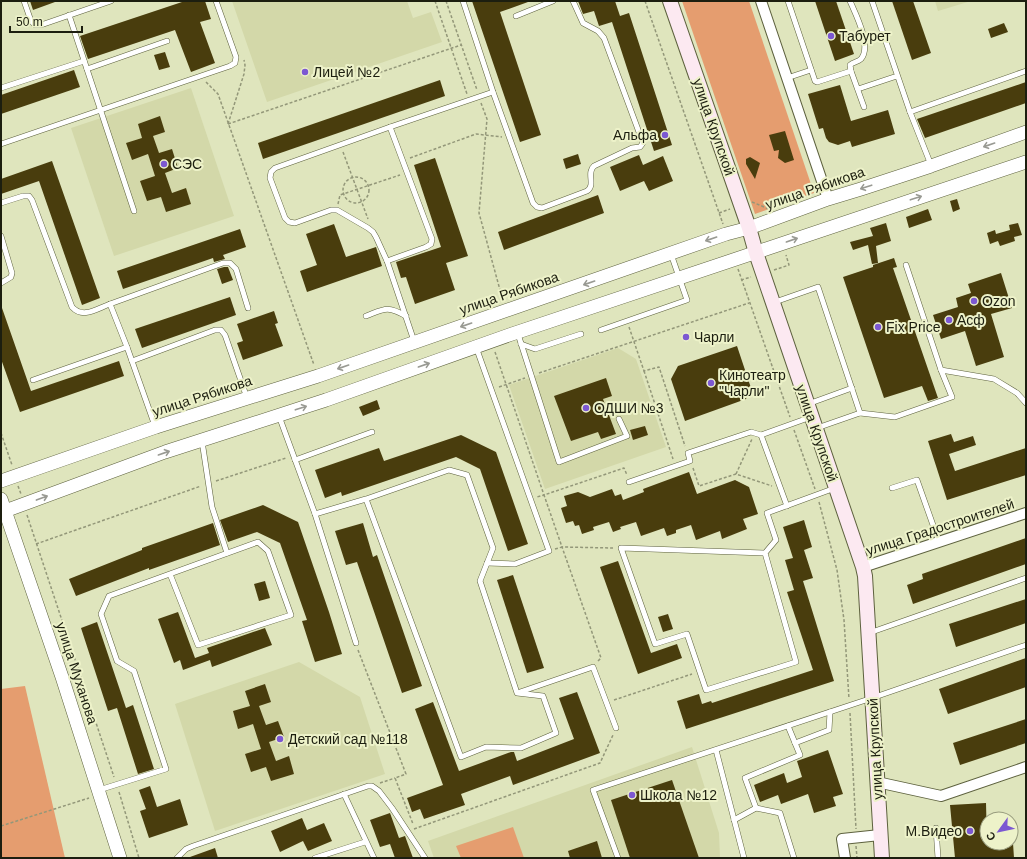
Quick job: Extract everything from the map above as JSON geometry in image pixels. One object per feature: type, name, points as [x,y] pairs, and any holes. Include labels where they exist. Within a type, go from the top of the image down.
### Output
[{"type":"main road","name":"улица Крупской","points":[[670,1],[863,567],[865,576],[882,858]]},
{"type":"street","points":[[762,1],[828,199]]},
{"type":"street","name":"улица Рябикова","points":[[1,481],[156,427],[318,376],[726,234],[748,228],[828,199],[931,166],[1026,132]]},
{"type":"street","points":[[3,505],[24,504],[165,452],[326,400],[476,347],[519,338],[679,278],[1026,162]]},
{"type":"street","name":"улица Муханова","points":[[3,505],[62,677],[120,858]]},
{"type":"street","name":"улица Градостроителей","points":[[863,567],[1026,513]]},
{"type":"street","points":[[877,782],[941,796],[1026,767]]},
{"type":"street","points":[[845,858],[842,839],[880,836]]},
{"type":"lane","points":[[24,1],[35,25],[41,25],[111,1]]},
{"type":"lane","points":[[1,144],[230,66],[235,62],[236,57],[216,1]]},
{"type":"lane","points":[[463,1],[493,92],[533,203],[537,207],[542,208],[587,191],[591,186],[590,174],[591,169],[594,166],[632,148],[640,147],[643,143],[604,38],[598,31],[582,23],[573,1]]},
{"type":"lane","points":[[516,16],[553,1]]},
{"type":"lane","points":[[788,1],[814,79],[818,82],[851,71]]},
{"type":"lane","points":[[850,1],[864,38],[865,51],[860,60],[850,65],[864,107]]},
{"type":"lane","points":[[872,1],[910,112],[931,166]]},
{"type":"lane","points":[[69,15],[134,211]]},
{"type":"lane","points":[[87,69],[167,41]]},
{"type":"lane","points":[[1,88],[84,61]]},
{"type":"lane","points":[[787,78],[811,70]]},
{"type":"lane","points":[[910,112],[1026,71]]},
{"type":"lane","points":[[858,89],[894,77]]},
{"type":"lane","points":[[415,342],[387,261],[373,232],[337,210],[331,210],[295,223],[289,222],[285,218],[275,192],[270,178],[270,172],[275,168],[493,92]]},
{"type":"lane","points":[[387,261],[426,247],[431,244],[432,239],[390,127]]},
{"type":"lane","points":[[1,203],[23,196],[29,196],[32,200],[72,306],[77,312],[83,314],[223,263],[230,262],[236,269],[248,308]]},
{"type":"lane","points":[[1,236],[12,273],[11,277],[1,283]]},
{"type":"lane","points":[[601,330],[687,300],[671,253]]},
{"type":"lane","points":[[629,482],[690,461],[688,453],[750,432],[761,435],[812,417],[860,413],[895,417],[952,397],[941,370],[906,265]]},
{"type":"lane","points":[[773,303],[818,287],[860,413]]},
{"type":"lane","points":[[110,304],[127,346],[156,427]]},
{"type":"lane","points":[[366,316],[386,308],[395,310],[406,316]]},
{"type":"lane","points":[[132,361],[214,330],[221,330],[225,336],[247,398]]},
{"type":"lane","points":[[519,338],[535,349],[581,334]]},
{"type":"lane","points":[[519,338],[559,462],[627,436],[619,419]]},
{"type":"lane","points":[[33,380],[127,346]]},
{"type":"lane","points":[[476,347],[549,551],[515,564],[488,563]]},
{"type":"lane","points":[[941,370],[994,380],[1017,393],[1026,403]]},
{"type":"lane","points":[[812,417],[852,388]]},
{"type":"lane","points":[[279,415],[315,514],[356,643]]},
{"type":"lane","points":[[295,458],[372,432]]},
{"type":"lane","points":[[761,435],[787,506]]},
{"type":"lane","points":[[202,440],[212,507],[228,553]]},
{"type":"lane","points":[[315,514],[366,499],[449,470],[467,475],[493,548],[480,581],[517,693]]},
{"type":"lane","points":[[892,488],[917,480],[939,542]]},
{"type":"lane","points":[[765,553],[776,540],[767,513],[836,488]]},
{"type":"lane","points":[[366,499],[461,757],[486,747],[521,748],[556,733],[543,696],[517,693]]},
{"type":"lane","points":[[99,792],[116,784],[166,769],[134,671],[117,661],[101,614],[109,596],[258,542],[268,551],[291,615],[198,645],[170,574]]},
{"type":"lane","points":[[621,548],[765,553],[796,662],[706,690],[687,634],[654,644],[621,548]]},
{"type":"lane","points":[[868,634],[1026,578]]},
{"type":"lane","points":[[618,858],[593,790],[872,698],[1026,645]]},
{"type":"lane","points":[[517,693],[593,667],[616,728]]},
{"type":"lane","points":[[795,743],[829,730],[830,712]]},
{"type":"lane","points":[[756,808],[746,778],[800,755],[788,726]]},
{"type":"lane","points":[[716,750],[744,858]]},
{"type":"lane","points":[[177,858],[186,849],[193,846],[344,794],[372,786],[379,791],[392,808],[425,858]]},
{"type":"lane","points":[[344,794],[365,842],[374,858]]},
{"type":"lane","points":[[734,820],[756,808],[780,813],[794,858]]},
{"type":"lane","points":[[936,828],[938,858]]},
{"type":"lane","points":[[314,858],[365,842]]},
{"type":"path","points":[[435,1],[469,100]]},
{"type":"path","points":[[446,1],[487,119],[479,213],[505,311]]},
{"type":"path","points":[[228,124],[461,45]]},
{"type":"path","points":[[228,124],[244,74],[245,65],[243,58],[235,61]]},
{"type":"path","points":[[201,76],[218,94],[318,376]]},
{"type":"path","points":[[403,160],[476,134],[509,138]]},
{"type":"path","points":[[340,145],[373,232]]},
{"type":"path","points":[[337,210],[340,195],[407,172]]},
{"type":"path","points":[[352,177],[361,177],[365,180],[368,186],[368,196],[362,202],[352,202],[348,200],[344,194],[345,183],[352,177]]},
{"type":"path","points":[[491,389],[750,302]]},
{"type":"path","points":[[627,321],[676,466]]},
{"type":"path","points":[[493,346],[601,658],[593,667]]},
{"type":"path","points":[[644,371],[658,367],[688,453]]},
{"type":"path","points":[[1,433],[139,858]]},
{"type":"path","points":[[736,474],[754,433]]},
{"type":"path","points":[[36,544],[209,484],[295,458]]},
{"type":"path","points":[[690,461],[699,486],[736,474],[780,488]]},
{"type":"path","points":[[531,499],[624,468],[629,482]]},
{"type":"path","points":[[549,551],[562,547],[621,548]]},
{"type":"path","points":[[356,643],[406,774],[372,786]]},
{"type":"path","points":[[606,703],[700,672]]},
{"type":"path","points":[[395,778],[414,829],[600,763],[616,728]]},
{"type":"path","points":[[1,826],[99,792]]},
{"type":"shaded area","name":"Лицей №2","points":[[232,1],[407,1],[413,18],[431,12],[442,42],[267,102]]},
{"type":"shaded area","points":[[682,1],[749,1],[814,193],[755,214]]},
{"type":"shaded area","points":[[935,1],[971,1],[938,11]]},
{"type":"shaded area","points":[[191,88],[234,216],[114,256],[71,128]]},
{"type":"shaded area","points":[[618,348],[636,359],[666,447],[545,489],[509,385]]},
{"type":"shaded area","name":"Детский сад №118","points":[[299,662],[360,697],[385,774],[215,831],[175,704]]},
{"type":"shaded area","points":[[25,686],[65,858],[1,858],[1,689]]},
{"type":"shaded area","name":"Школа №12","points":[[692,747],[719,833],[720,858],[434,858],[428,841]]},
{"type":"shaded area","points":[[513,827],[524,858],[461,858],[456,846]]},
{"type":"building","points":[[30,1],[55,1],[55,2],[33,10]]},
{"type":"building","points":[[185,1],[205,1],[211,19],[200,22],[215,63],[191,72],[175,30],[88,59],[80,36]]},
{"type":"building","points":[[472,1],[528,1],[500,12],[541,135],[520,142]]},
{"type":"building","points":[[578,1],[615,1],[620,16],[629,13],[672,145],[654,151],[612,22],[599,26],[594,11],[583,14]]},
{"type":"building","points":[[815,1],[836,1],[854,54],[835,61]]},
{"type":"building","points":[[892,1],[913,1],[931,53],[912,60]]},
{"type":"building","points":[[1004,23],[1008,32],[991,38],[988,29]]},
{"type":"building","points":[[165,52],[170,67],[159,70],[154,55]]},
{"type":"building","points":[[74,70],[80,87],[1,114],[1,95]]},
{"type":"building","points":[[440,80],[445,96],[263,159],[258,143]]},
{"type":"building","points":[[1026,82],[1026,103],[925,138],[917,119]]},
{"type":"building","points":[[840,85],[851,121],[888,110],[895,134],[852,147],[850,141],[838,145],[829,142],[823,128],[819,129],[808,94]]},
{"type":"building","name":"СЭС","points":[[160,116],[165,132],[153,136],[159,153],[172,149],[178,168],[165,173],[172,193],[186,188],[191,204],[166,212],[161,197],[147,201],[140,181],[155,176],[148,154],[132,160],[126,143],[142,138],[138,124]]},
{"type":"building","points":[[785,131],[794,160],[785,163],[778,158],[779,150],[774,151],[769,135]]},
{"type":"building","points":[[578,154],[581,164],[566,169],[563,159]]},
{"type":"building","points":[[639,155],[643,165],[663,156],[673,181],[649,191],[644,181],[620,191],[610,167]]},
{"type":"building","points":[[750,157],[760,163],[755,179],[746,164],[746,159]]},
{"type":"building","points":[[435,158],[468,256],[446,263],[455,290],[415,304],[406,277],[401,278],[396,262],[441,247],[414,165]]},
{"type":"building","points":[[52,161],[100,298],[82,305],[39,181],[1,194],[1,179]]},
{"type":"building","points":[[598,195],[604,213],[504,250],[498,232]]},
{"type":"building","points":[[957,199],[960,209],[953,212],[950,201]]},
{"type":"building","points":[[928,209],[932,220],[909,228],[906,217]]},
{"type":"building","points":[[886,223],[891,241],[876,246],[878,263],[872,264],[868,245],[853,250],[850,242],[873,236],[870,228]]},
{"type":"building","points":[[1018,223],[1022,235],[1014,237],[1015,241],[1000,246],[998,241],[990,244],[987,233],[995,230],[996,234],[1010,230],[1009,225]]},
{"type":"building","points":[[334,224],[346,257],[376,247],[382,266],[307,292],[300,271],[317,265],[306,234]]},
{"type":"building","points":[[240,229],[246,247],[223,255],[225,259],[214,262],[213,258],[123,289],[117,271]]},
{"type":"building","points":[[894,258],[897,267],[893,268],[938,398],[928,401],[922,386],[884,398],[843,277]]},
{"type":"building","points":[[228,267],[233,280],[222,284],[217,269]]},
{"type":"building","points":[[1001,273],[1012,308],[991,314],[1004,357],[976,366],[965,331],[941,339],[933,315],[958,307],[956,298],[971,293],[968,284]]},
{"type":"building","points":[[230,297],[236,315],[142,348],[135,329]]},
{"type":"building","points":[[1,308],[31,391],[119,361],[124,376],[20,412],[1,359]]},
{"type":"building","points":[[274,311],[278,323],[275,324],[283,346],[243,360],[237,343],[243,341],[237,324]]},
{"type":"building","name":"Кинотеатр \"Чарли\"","points":[[737,346],[751,388],[746,399],[685,421],[671,379],[678,366]]},
{"type":"building","name":"ОДШИ №3","points":[[606,378],[612,396],[603,399],[616,434],[601,439],[598,432],[571,441],[554,396]]},
{"type":"building","points":[[377,400],[380,409],[363,416],[359,407]]},
{"type":"building","points":[[645,426],[648,435],[633,440],[630,430]]},
{"type":"building","points":[[951,434],[954,442],[973,436],[976,445],[949,454],[955,471],[1026,448],[1026,475],[947,500],[928,441]]},
{"type":"building","points":[[461,435],[496,452],[528,544],[508,551],[480,469],[456,457],[342,496],[341,492],[325,498],[315,470],[379,448],[384,461]]},
{"type":"building","points":[[689,472],[697,494],[735,480],[749,487],[758,514],[743,519],[747,529],[722,539],[720,531],[696,540],[691,525],[676,530],[676,533],[667,536],[664,528],[641,536],[636,522],[620,527],[621,529],[613,532],[609,522],[593,527],[594,530],[582,534],[579,525],[575,526],[573,521],[566,523],[561,508],[567,506],[564,496],[578,492],[590,497],[612,489],[615,496],[621,494],[623,500],[644,492],[643,489]]},
{"type":"building","points":[[263,505],[298,522],[342,654],[315,662],[302,621],[307,620],[280,543],[257,532],[228,542],[220,520]]},
{"type":"building","points":[[804,520],[812,547],[804,550],[813,578],[803,581],[834,681],[686,729],[677,701],[699,694],[702,704],[711,701],[712,703],[813,670],[787,592],[794,590],[785,560],[793,558],[783,527]]},
{"type":"building","points":[[213,523],[220,545],[149,570],[149,568],[76,596],[69,579],[142,550],[142,548]]},
{"type":"building","points":[[363,523],[373,557],[377,555],[422,686],[402,693],[357,562],[346,565],[335,531]]},
{"type":"building","points":[[1026,538],[1026,564],[913,604],[907,585],[923,579],[922,574]]},
{"type":"building","points":[[618,561],[651,653],[677,644],[682,658],[638,674],[600,567]]},
{"type":"building","points":[[513,575],[544,668],[527,673],[497,580]]},
{"type":"building","points":[[265,581],[270,598],[259,601],[254,584]]},
{"type":"building","points":[[1026,599],[1026,623],[956,647],[949,624]]},
{"type":"building","points":[[178,612],[195,658],[209,653],[207,648],[265,628],[272,645],[212,667],[210,660],[183,670],[180,660],[174,663],[158,619]]},
{"type":"building","points":[[668,614],[673,629],[663,632],[658,617]]},
{"type":"building","points":[[97,622],[126,708],[133,705],[154,769],[138,774],[117,708],[108,711],[81,628]]},
{"type":"building","points":[[1026,658],[1026,687],[948,714],[939,689]]},
{"type":"building","points":[[265,684],[271,702],[259,706],[266,725],[278,721],[284,737],[269,742],[276,761],[289,756],[294,774],[271,781],[266,767],[251,772],[245,754],[261,749],[253,724],[238,729],[233,711],[250,706],[245,691]]},
{"type":"building","points":[[577,692],[600,753],[513,785],[510,776],[461,794],[465,805],[424,819],[420,809],[412,812],[407,798],[443,785],[415,709],[433,702],[459,771],[511,752],[514,752],[517,761],[574,739],[559,698]]},
{"type":"building","points":[[1026,719],[1026,743],[960,765],[953,743]]},
{"type":"building","points":[[828,750],[843,794],[833,797],[836,806],[814,813],[808,794],[781,804],[778,795],[760,802],[754,785],[784,773],[787,783],[802,777],[797,761]]},
{"type":"building","points":[[672,780],[699,858],[630,858],[611,800]]},
{"type":"building","points":[[150,786],[157,807],[180,799],[188,825],[149,838],[140,811],[146,809],[139,790]]},
{"type":"building","name":"М.Видео","points":[[986,803],[986,811],[979,811],[979,851],[1014,851],[1014,858],[955,858],[950,805]]},
{"type":"building","points":[[390,813],[399,838],[405,836],[413,858],[395,858],[390,844],[380,847],[370,820]]},
{"type":"building","points":[[302,818],[307,830],[324,823],[332,841],[308,851],[303,841],[280,852],[271,831]]},
{"type":"building","points":[[597,841],[602,858],[570,858],[568,851]]},
{"type":"building","points":[[215,848],[218,858],[190,858],[190,857]]},
{"type":"place","name":"Табурет","points":[[831,36]]},
{"type":"place","name":"Лицей №2","points":[[305,72]]},
{"type":"place","name":"Альфа","points":[[665,135]]},
{"type":"place","name":"СЭС","points":[[164,164]]},
{"type":"place","name":"Ozon","points":[[974,301]]},
{"type":"place","name":"Асф","points":[[949,320]]},
{"type":"place","name":"Fix Price","points":[[878,327]]},
{"type":"place","name":"Чарли","points":[[686,337]]},
{"type":"place","name":"Кинотеатр \"Чарли\"","points":[[711,383]]},
{"type":"place","name":"ОДШИ №3","points":[[586,408]]},
{"type":"place","name":"Детский сад №118","points":[[280,739]]},
{"type":"place","name":"Школа №12","points":[[632,795]]},
{"type":"place","name":"М.Видео","points":[[970,831]]}]
